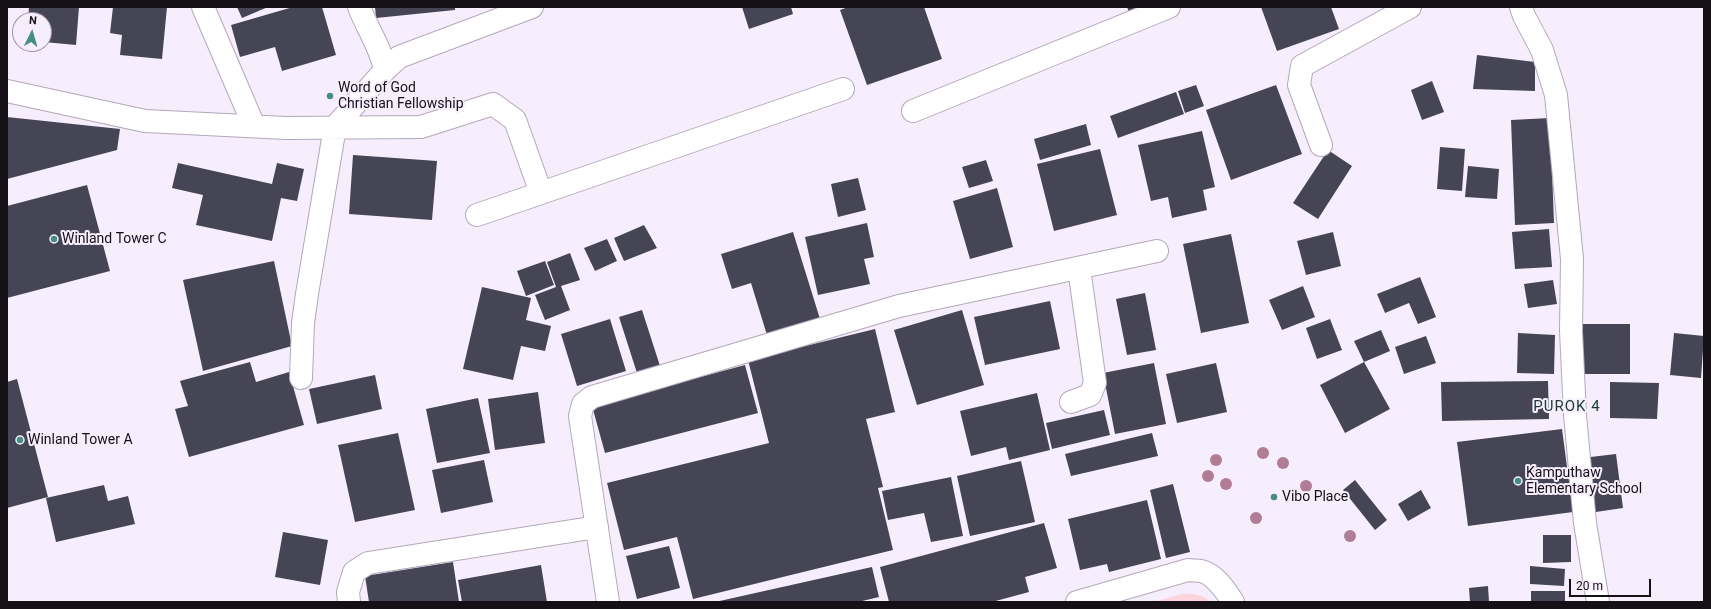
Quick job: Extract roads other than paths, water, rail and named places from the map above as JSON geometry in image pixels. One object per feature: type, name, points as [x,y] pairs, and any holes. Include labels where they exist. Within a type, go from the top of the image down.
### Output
[{"type":"street","points":[[203,7],[254,126]]},
{"type":"street","points":[[359,7],[366,27],[382,57],[385,70]]},
{"type":"street","points":[[301,378],[303,323],[335,127],[385,70],[399,58],[532,7]]},
{"type":"street","points":[[913,111],[1169,7]]},
{"type":"street","points":[[1321,145],[1299,85],[1302,66],[1410,7]]},
{"type":"street","points":[[1522,7],[1524,16],[1542,50],[1556,95],[1572,259],[1571,331],[1575,415],[1585,523],[1598,602]]},
{"type":"street","points":[[477,215],[843,89]]},
{"type":"street","points":[[7,91],[145,121],[254,126],[421,127],[493,104],[516,120],[541,192]]},
{"type":"street","points":[[608,602],[580,416],[583,404],[592,397],[899,306],[1158,251]]},
{"type":"street","points":[[1071,402],[1090,395],[1095,383],[1079,268]]},
{"type":"street","points":[[349,602],[348,592],[354,572],[368,563],[597,527]]},
{"type":"street","points":[[1077,602],[1188,570],[1201,571],[1210,575],[1226,591],[1233,602]]},
{"type":"place","name":"Word of God Christian Fellowship","points":[[330,96]]},
{"type":"place","name":"Winland Tower C","points":[[54,239]]},
{"type":"place","name":"Winland Tower A","points":[[20,440]]},
{"type":"place","name":"Kamputhaw Elementary School","points":[[1518,481]]},
{"type":"place","name":"Vibo Place","points":[[1274,497]]},
{"type":"district","name":"PUROK 4","points":[[1567,407]]}]
